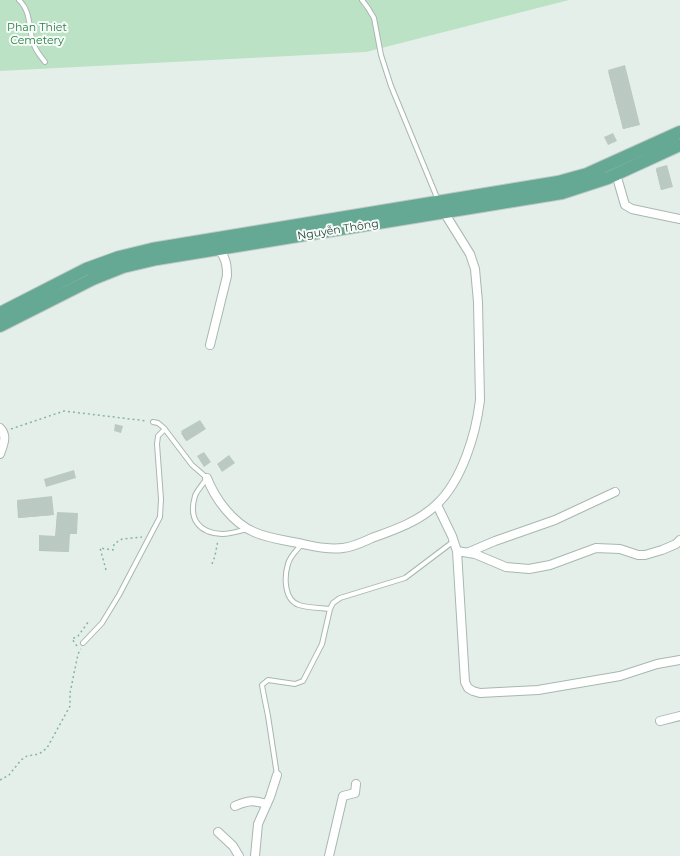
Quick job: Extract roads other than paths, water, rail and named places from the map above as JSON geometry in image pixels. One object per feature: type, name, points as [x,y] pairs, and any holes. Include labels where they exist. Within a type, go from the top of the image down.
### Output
[{"type":"main road","name":"Nguyễn Thông","points":[[0,326],[73,288],[108,272],[145,262],[219,250],[441,208],[558,182],[574,178],[603,167],[680,132]]},
{"type":"main road","name":"Nguyễn Thông","points":[[0,313],[86,269],[125,255],[152,249],[441,208],[562,193],[593,184],[680,145]]},
{"type":"street","points":[[616,174],[625,205],[632,209],[680,219]]},
{"type":"street","points":[[207,478],[212,491],[217,498],[236,520],[248,529],[260,535],[318,547],[335,548],[354,545],[416,519],[436,505],[451,486],[462,466],[479,415],[480,400],[478,302],[475,269],[470,254],[441,208]]},
{"type":"street","points":[[210,345],[227,276],[227,264],[224,256],[219,250]]},
{"type":"street","points":[[0,454],[5,439],[2,430]]},
{"type":"street","points":[[469,552],[495,540],[555,520],[616,492]]},
{"type":"street","points":[[436,505],[454,541],[457,551],[465,682],[468,688],[480,693],[559,687],[620,676],[657,664],[680,660]]},
{"type":"street","points":[[457,551],[469,552],[506,567],[529,569],[550,565],[596,548],[620,549],[638,555],[645,555],[676,544],[680,540]]},
{"type":"street","points":[[660,721],[680,716]]},
{"type":"street","points":[[254,856],[258,824],[277,775]]},
{"type":"street","points":[[329,856],[343,796],[355,793],[356,784]]},
{"type":"street","points":[[235,806],[246,801],[253,800],[267,804]]},
{"type":"street","points":[[218,832],[234,846],[239,856]]},
{"type":"lane","points":[[18,0],[21,2],[29,17],[34,45],[45,62]]},
{"type":"lane","points":[[369,0],[364,2],[374,18],[381,55],[391,86],[441,208]]},
{"type":"lane","points":[[153,422],[158,423],[165,429],[192,465],[207,478],[195,495],[192,513],[197,523],[203,529],[223,534],[248,529]]},
{"type":"lane","points":[[83,644],[102,623],[119,595],[160,517],[161,499],[157,444],[158,436],[165,429]]},
{"type":"lane","points":[[277,775],[262,685],[268,680],[295,684],[303,681],[322,644],[330,609],[333,603],[340,598],[405,578],[454,541]]},
{"type":"lane","points":[[302,544],[288,564],[288,595],[291,600],[299,605],[330,609]]},
{"type":"park label","name":"Phan Thiet Cemetery","points":[[37,34]]}]
